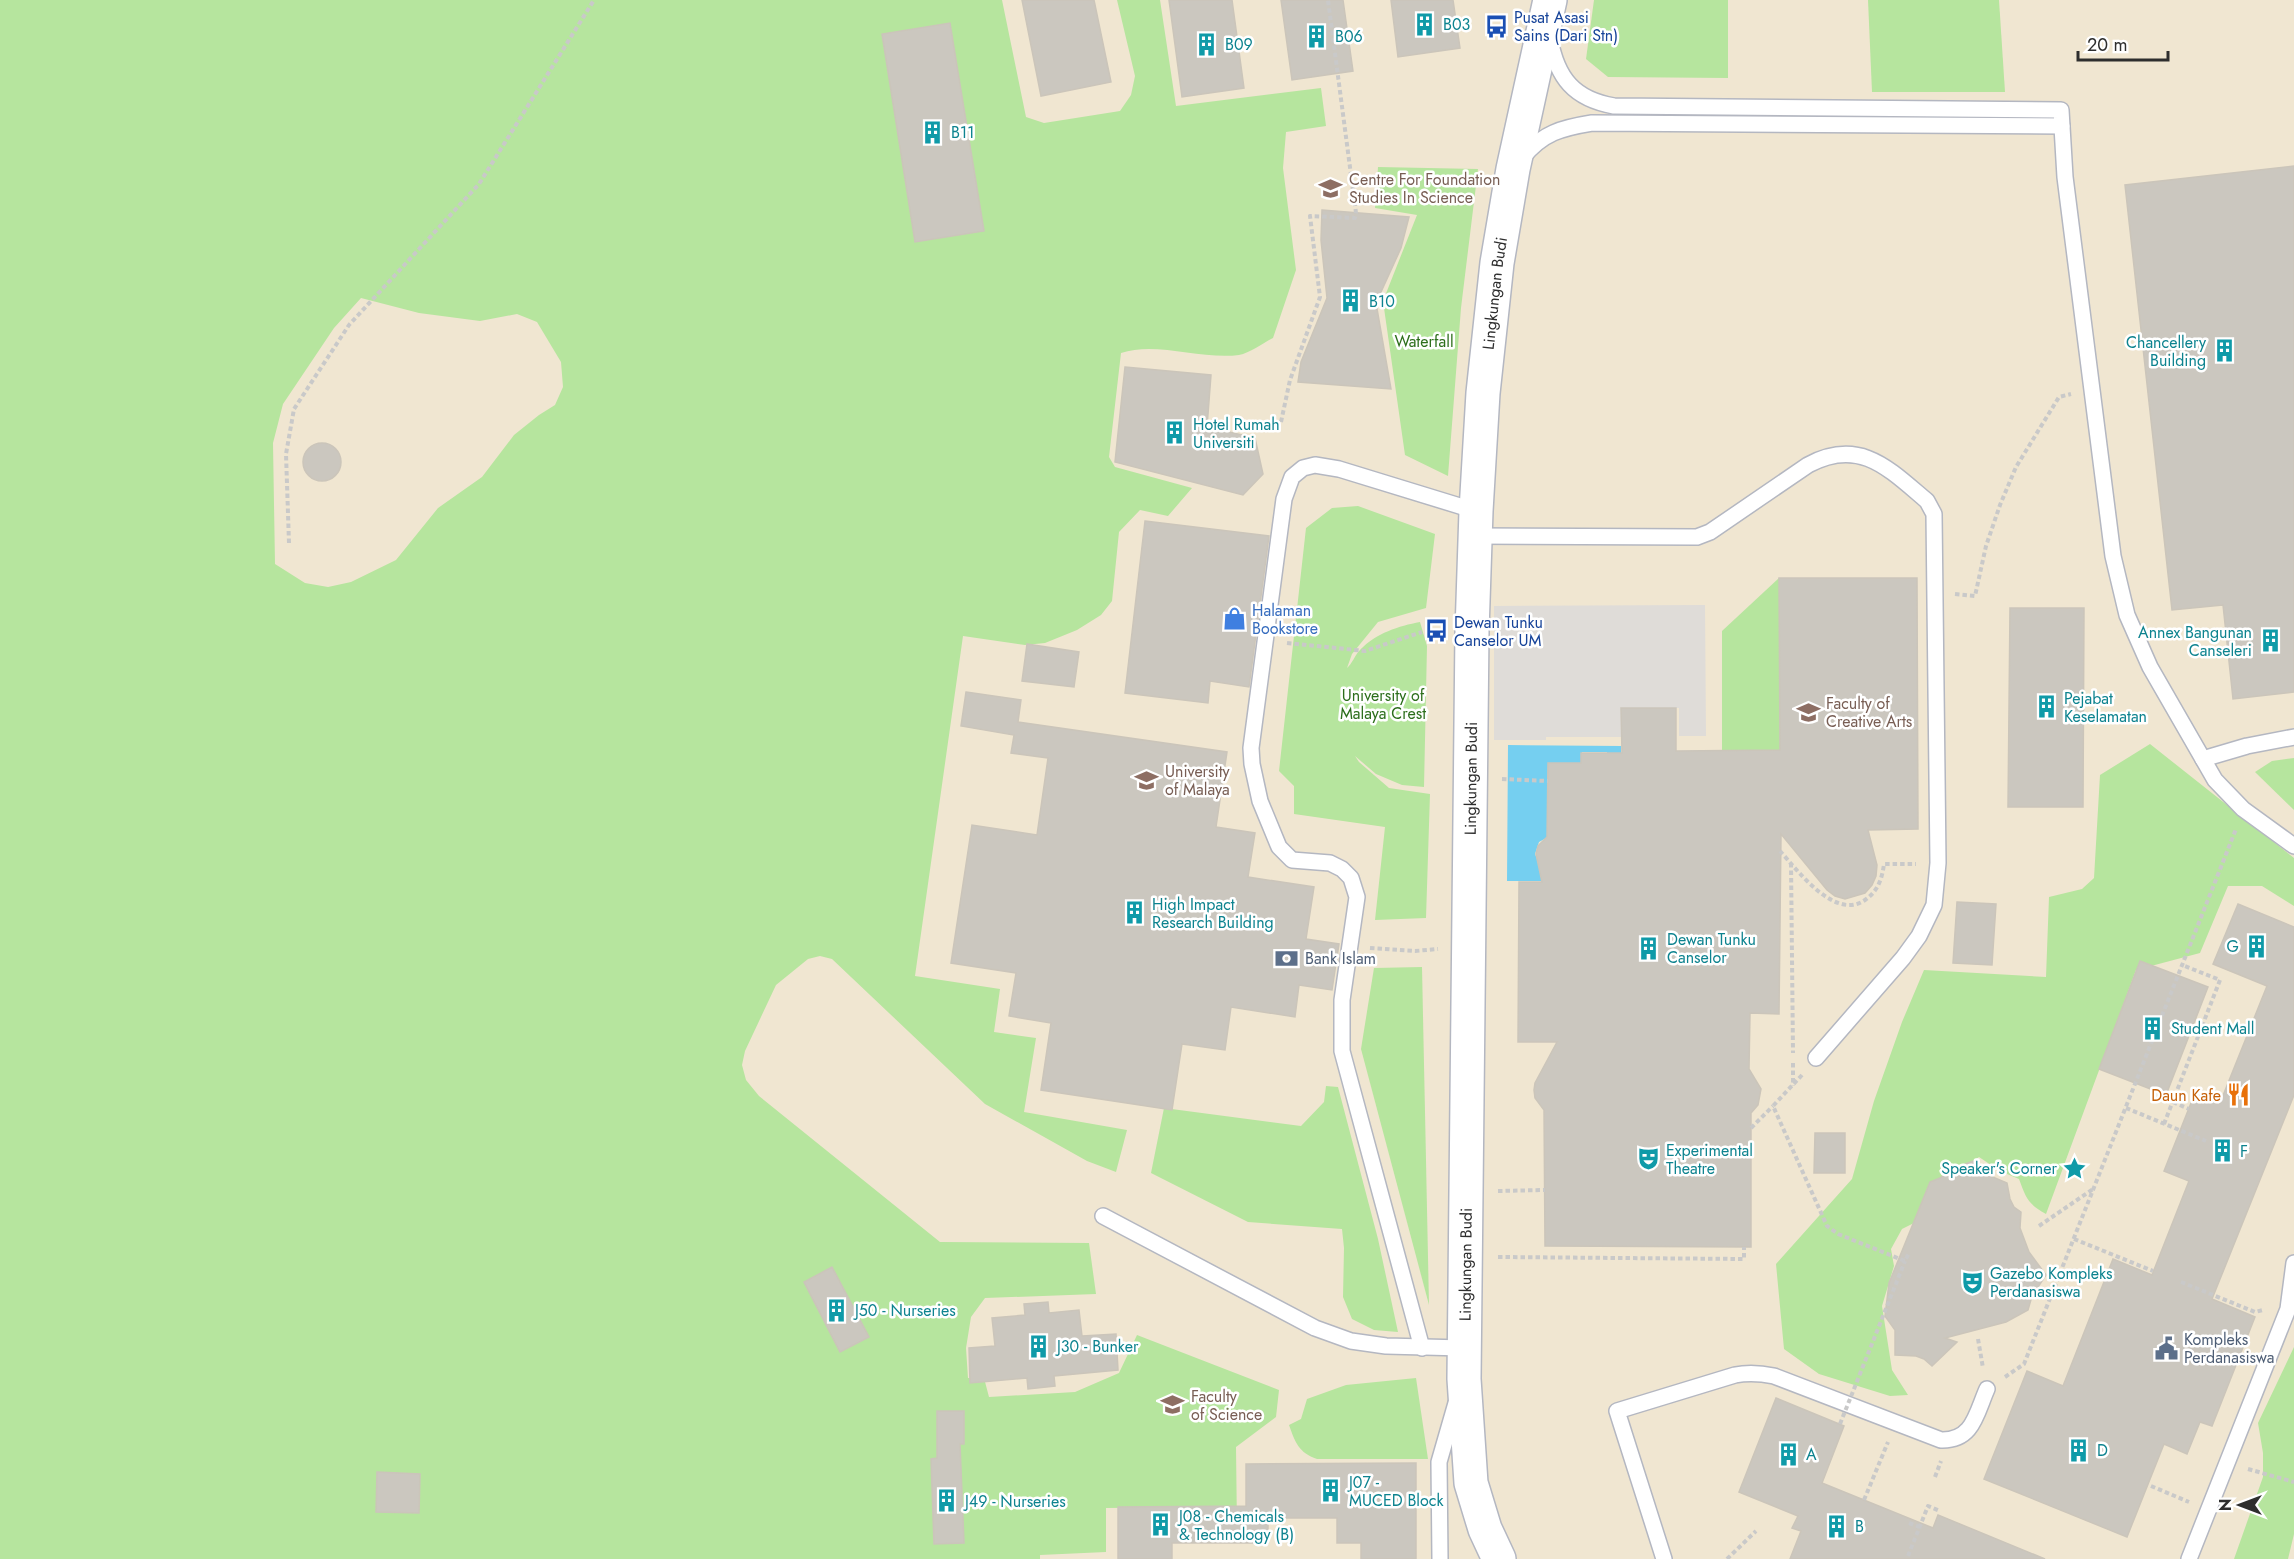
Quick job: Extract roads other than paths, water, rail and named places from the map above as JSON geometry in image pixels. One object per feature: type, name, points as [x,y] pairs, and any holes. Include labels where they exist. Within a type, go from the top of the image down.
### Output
[{"type":"street","name":"Lingkungan Budi","points":[[1499,1559],[1485,1529],[1471,1483],[1464,1364],[1468,945],[1476,524],[1483,393],[1497,264],[1513,169],[1550,3]]},
{"type":"lane","points":[[1550,3],[1550,40],[1555,61],[1564,78],[1581,96],[1595,103],[1614,106],[2061,110],[2065,177],[2113,556],[2127,615],[2150,667],[2215,780],[2243,809],[2294,846]]},
{"type":"lane","points":[[1513,169],[1528,150],[1546,135],[1565,127],[1592,123],[2062,126]]},
{"type":"lane","points":[[1422,1348],[1342,1051],[1342,1000],[1357,897],[1351,878],[1342,869],[1330,863],[1292,860],[1279,847],[1260,801],[1251,748],[1284,499],[1292,477],[1303,468],[1315,465],[1338,469],[1476,524],[1697,537],[1710,532],[1824,457],[1839,454],[1857,454],[1876,460],[1927,501],[1934,514],[1938,863],[1934,905],[1919,936],[1904,958],[1816,1058]]},
{"type":"lane","points":[[2203,759],[2247,746],[2294,737]]},
{"type":"lane","points":[[1103,1215],[1315,1328],[1351,1341],[1422,1348],[1464,1364],[1439,1462],[1440,1559]]},
{"type":"lane","points":[[2188,1559],[2290,1303],[2294,1263]]},
{"type":"lane","points":[[1664,1559],[1617,1411],[1749,1372],[1774,1376],[1941,1440],[1959,1439],[1970,1429],[1987,1389]]},
{"type":"water","points":[[1508,745],[1621,746],[1621,763],[1607,763],[1607,752],[1582,752],[1581,763],[1548,763],[1547,829],[1550,836],[1539,842],[1535,854],[1546,881],[1507,881]]},
{"type":"place","name":"B03","points":[[1425,24]]},
{"type":"place","name":"Pusat Asasi Sains (Dari Stn)","points":[[1496,26]]},
{"type":"place","name":"B06","points":[[1317,36]]},
{"type":"place","name":"B09","points":[[1207,44]]},
{"type":"place","name":"B11","points":[[933,132]]},
{"type":"place","name":"Centre For Foundation Studies In Science","points":[[1331,188]]},
{"type":"place","name":"B10","points":[[1351,301]]},
{"type":"place","name":"Chancellery Building","points":[[2224,351]]},
{"type":"place","name":"Hotel Rumah Universiti","points":[[1175,433]]},
{"type":"place","name":"Halaman Bookstore","points":[[1234,619]]},
{"type":"place","name":"Dewan Tunku Canselor UM","points":[[1436,631]]},
{"type":"place","name":"Annex Bangunan Canseleri","points":[[2270,641]]},
{"type":"place","name":"Pejabat Keselamatan","points":[[2046,707]]},
{"type":"place","name":"Faculty of Creative Arts","points":[[1808,712]]},
{"type":"place","name":"University of Malaya","points":[[1147,780]]},
{"type":"place","name":"High Impact Research Building","points":[[1134,913]]},
{"type":"place","name":"G","points":[[2257,946]]},
{"type":"place","name":"Dewan Tunku Canselor","points":[[1649,948]]},
{"type":"place","name":"Bank Islam","points":[[1287,958]]},
{"type":"place","name":"Student Mall","points":[[2153,1028]]},
{"type":"place","name":"Daun Kafe","points":[[2239,1095]]},
{"type":"place","name":"F","points":[[2222,1151]]},
{"type":"place","name":"Experimental Theatre","points":[[1648,1159]]},
{"type":"place","name":"Speaker's Corner","points":[[2075,1168]]},
{"type":"place","name":"Gazebo Kompleks Perdanasiswa","points":[[1972,1282]]},
{"type":"place","name":"J50 - Nurseries","points":[[837,1310]]},
{"type":"place","name":"J30 - Bunker","points":[[1039,1346]]},
{"type":"place","name":"Kompleks Perdanasiswa","points":[[2166,1348]]},
{"type":"place","name":"Faculty of Science","points":[[1173,1405]]},
{"type":"place","name":"D","points":[[2079,1450]]},
{"type":"place","name":"A","points":[[1788,1454]]},
{"type":"place","name":"J07 - MUCED Block","points":[[1331,1491]]},
{"type":"place","name":"J49 - Nurseries","points":[[947,1501]]},
{"type":"place","name":"J08 - Chemicals & Technology (B)","points":[[1161,1525]]},
{"type":"place","name":"B","points":[[1837,1526]]},
{"type":"park label","name":"Waterfall","points":[[1424,341]]},
{"type":"park label","name":"University of Malaya Crest","points":[[1383,704]]}]
